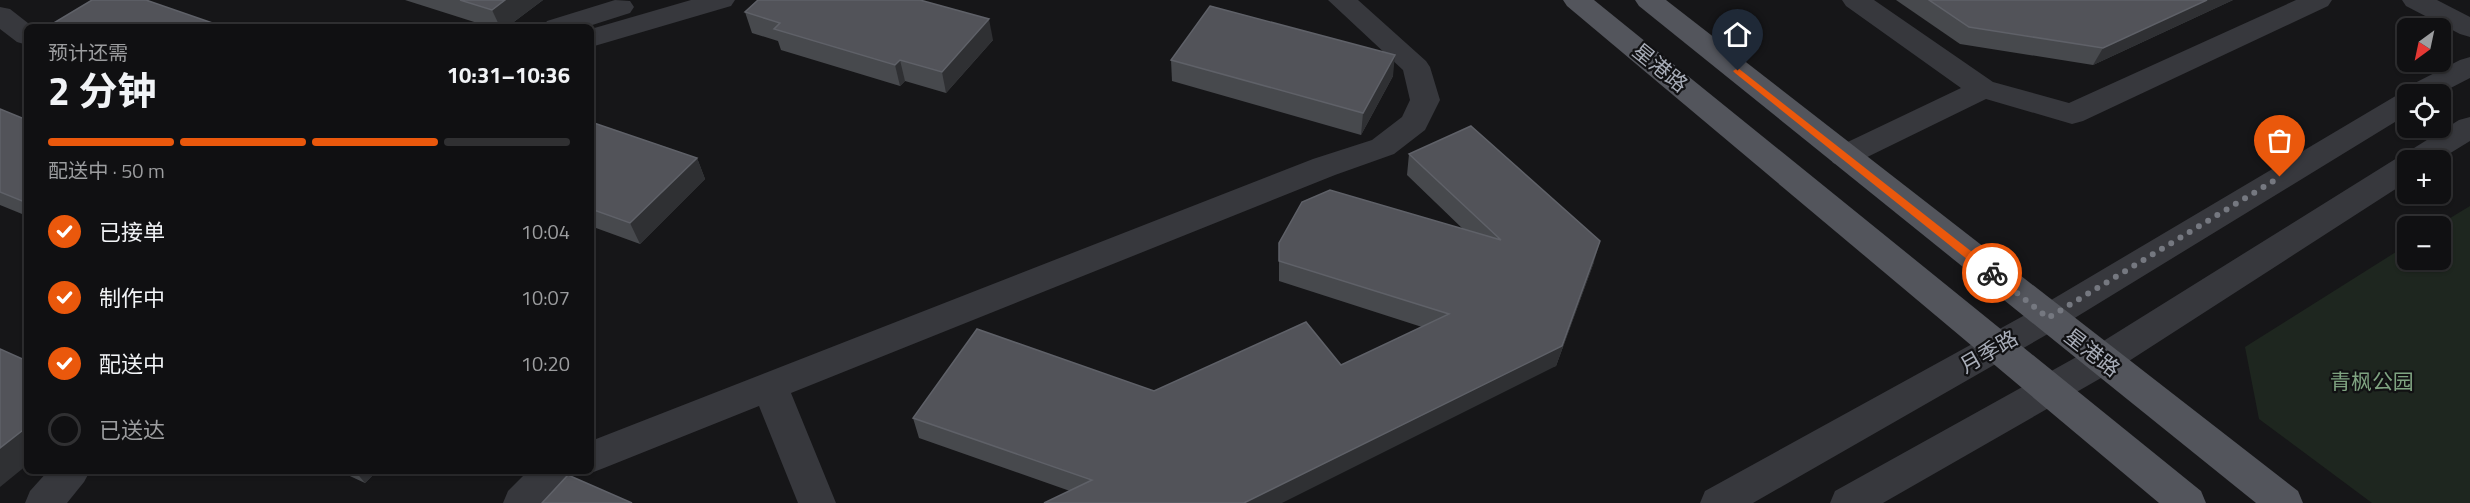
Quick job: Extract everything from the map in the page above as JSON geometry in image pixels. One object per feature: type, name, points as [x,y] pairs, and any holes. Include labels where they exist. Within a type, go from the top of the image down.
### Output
[{"type":"main road","name":"星港路","points":[[1577,0],[2187,503]]},
{"type":"main road","name":"星港路","points":[[1649,0],[2284,503]]},
{"type":"street","points":[[0,9],[2,0]]},
{"type":"street","points":[[567,24],[645,0]]},
{"type":"street","points":[[594,37],[721,0]]},
{"type":"street","points":[[594,456],[1324,167],[1383,147],[1414,123],[1425,100],[1419,78],[1416,68],[1342,0]]},
{"type":"street","points":[[1856,0],[1983,88],[2072,114],[2318,0]]},
{"type":"street","points":[[2416,0],[2470,28]]},
{"type":"street","points":[[0,15],[24,34]]},
{"type":"street","points":[[2436,84],[2470,66]]},
{"type":"street","points":[[1844,156],[1983,88]]},
{"type":"street","name":"月季路","points":[[1719,503],[2048,318],[2397,106]]},
{"type":"street","points":[[2433,150],[2470,127]]},
{"type":"street","points":[[1849,503],[2102,360],[2397,173]]},
{"type":"street","points":[[770,387],[817,503]]},
{"type":"street","points":[[44,503],[68,474]]},
{"type":"street","points":[[522,503],[550,474]]},
{"type":"green space","name":"青枫公园","points":[[2470,206],[2470,503],[2372,503],[2259,419],[2245,347],[2397,251],[2397,270],[2451,270],[2451,218]]},
{"type":"building","points":[[92,0],[146,0],[215,24],[52,24]]},
{"type":"building","points":[[460,0],[505,0],[492,10]]},
{"type":"building","points":[[758,0],[920,0],[989,19],[942,72],[900,60],[895,65],[774,29],[780,23],[745,12]]},
{"type":"building","points":[[1929,0],[2207,0],[2103,48],[1969,27]]},
{"type":"building","points":[[1210,6],[1395,55],[1363,113],[1171,60]]},
{"type":"building","points":[[0,109],[24,119],[24,202],[0,192]]},
{"type":"building","points":[[594,123],[697,158],[630,223],[594,210]]},
{"type":"building","points":[[1471,126],[1600,241],[1562,346],[1244,503],[1044,503],[1092,480],[913,418],[977,329],[1154,391],[1306,322],[1341,365],[1449,314],[1279,261],[1279,243],[1302,202],[1330,190],[1501,240],[1409,154]]},
{"type":"building","points":[[0,349],[24,360],[24,429],[0,448]]},
{"type":"building","points":[[568,475],[632,503],[542,503]]},
{"type":"way so far","points":[[1992,273],[2048,318],[2280,177]]},
{"type":"route","points":[[1738,71],[1992,273]]}]
